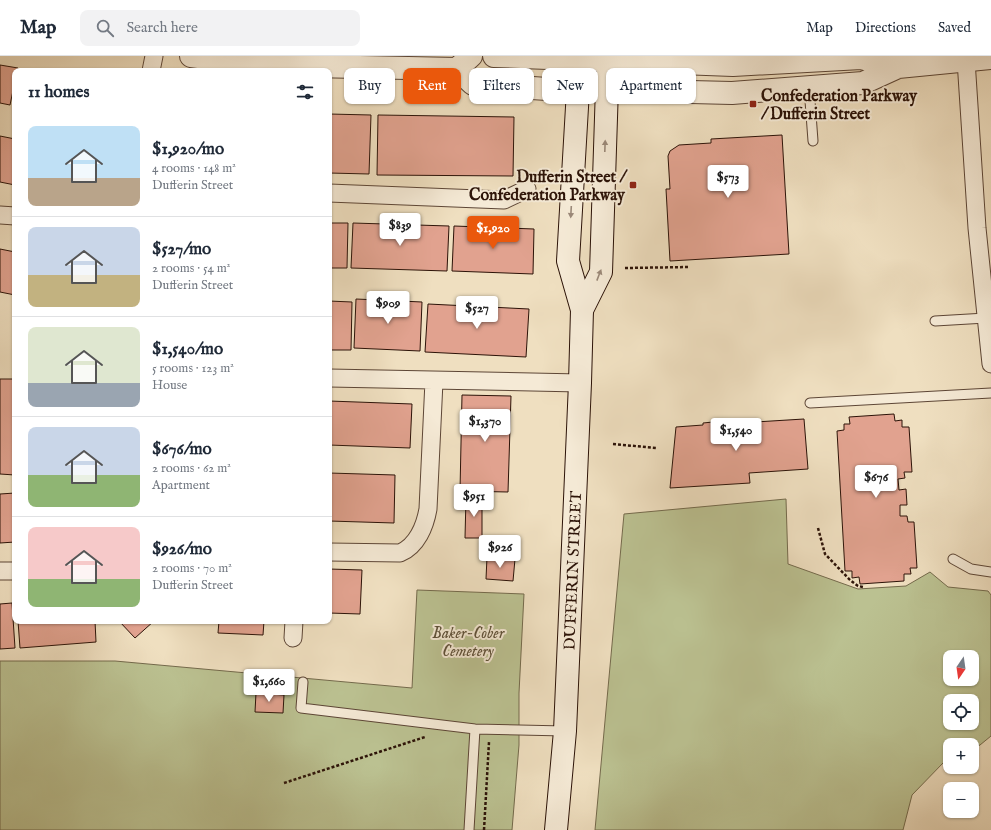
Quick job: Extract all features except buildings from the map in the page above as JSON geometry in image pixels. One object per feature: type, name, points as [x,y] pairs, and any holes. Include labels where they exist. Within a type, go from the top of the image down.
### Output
[{"type":"street","points":[[152,68],[154,56]]},
{"type":"street","points":[[190,56],[261,68],[464,63],[473,84],[542,89]]},
{"type":"street","points":[[494,56],[608,58],[733,65],[861,58],[898,67]]},
{"type":"street","name":"DUFFERIN STREET","points":[[579,57],[579,68]]},
{"type":"street","name":"DUFFERIN STREET","points":[[608,58],[608,68]]},
{"type":"street","points":[[696,92],[732,93],[863,83],[898,67],[991,58]]},
{"type":"street","points":[[966,60],[977,228],[990,338],[991,364]]},
{"type":"street","name":"DUFFERIN STREET","points":[[556,830],[565,731],[580,384],[582,310],[568,261],[577,104]]},
{"type":"street","name":"DUFFERIN STREET","points":[[582,310],[601,272],[606,104]]},
{"type":"street","points":[[332,193],[504,200],[527,189]]},
{"type":"street","points":[[0,215],[12,216]]},
{"type":"street","points":[[332,378],[580,384]]},
{"type":"street","points":[[332,552],[400,553],[406,551],[417,539],[427,516],[428,509],[434,380]]},
{"type":"street","points":[[0,571],[12,571]]},
{"type":"street","points":[[293,638],[294,624]]},
{"type":"lane","points":[[809,87],[812,140]]},
{"type":"lane","points":[[935,321],[987,315]]},
{"type":"lane","points":[[810,403],[991,393]]},
{"type":"lane","points":[[953,559],[971,569],[991,572]]},
{"type":"lane","points":[[303,682],[301,708],[475,729],[565,731]]},
{"type":"lane","points":[[470,830],[475,729]]},
{"type":"path","points":[[625,268],[690,267]]},
{"type":"path","points":[[613,444],[656,448]]},
{"type":"path","points":[[818,528],[825,554],[850,580],[858,586],[863,587]]},
{"type":"path","points":[[484,830],[490,729]]},
{"type":"path","points":[[284,783],[426,736]]},
{"type":"green space","points":[[786,499],[788,564],[858,589],[906,586],[930,572],[948,587],[988,591],[991,595],[991,736],[979,746],[979,738],[943,738],[943,763],[912,795],[903,830],[595,830],[624,514]]},
{"type":"green space","name":"Baker-Cober Cemetery","points":[[417,590],[524,594],[519,693],[519,745],[512,830],[0,830],[0,661],[115,661],[412,688]]},
{"type":"place","name":"Confederation Parkway / Dufferin Street","points":[[753,104]]},
{"type":"place","name":"Dufferin Street / Confederation Parkway","points":[[633,185]]}]
